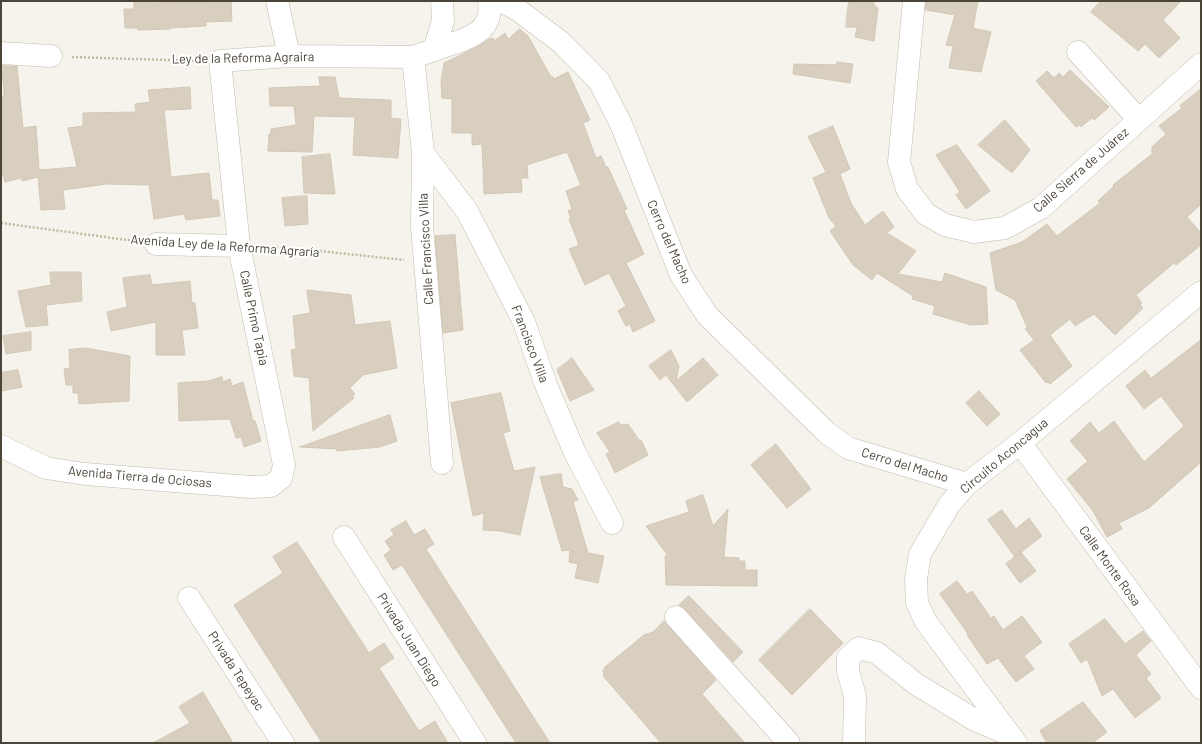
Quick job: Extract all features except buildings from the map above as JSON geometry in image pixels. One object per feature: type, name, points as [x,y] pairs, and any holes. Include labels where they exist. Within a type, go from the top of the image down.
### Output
[{"type":"street","points":[[277,1],[289,56]]},
{"type":"street","points":[[434,50],[443,21],[442,1]]},
{"type":"street","points":[[413,57],[480,32],[487,23],[491,12],[489,1]]},
{"type":"street","name":"Cerro del Macho","points":[[501,1],[518,10],[562,43],[599,81],[621,124],[657,218],[681,275],[707,315],[826,432],[848,448],[967,484]]},
{"type":"street","name":"Calle Sierra de Juárez","points":[[914,1],[899,162],[907,189],[926,214],[945,225],[974,232],[1005,228],[1041,208],[1201,64]]},
{"type":"street","points":[[1,52],[51,56]]},
{"type":"street","points":[[1078,52],[1140,120]]},
{"type":"street","name":"Ley de la Reforma Agraira","points":[[220,61],[289,56],[413,57]]},
{"type":"street","name":"Calle Francisco Villa","points":[[413,57],[423,153],[422,226],[442,464]]},
{"type":"street","name":"Calle Primo Tapia","points":[[220,61],[239,246],[284,465],[282,478]]},
{"type":"street","name":"Francisco Villa","points":[[423,153],[467,211],[524,322],[546,385],[575,453],[612,523]]},
{"type":"street","name":"Avenida Ley de la Reforma Agraría","points":[[156,244],[239,246]]},
{"type":"street","name":"Circuito Aconcagua","points":[[1013,739],[926,622],[917,603],[916,578],[920,554],[949,505],[967,484],[1020,443],[1201,292]]},
{"type":"street","name":"Calle Monte Rosa","points":[[1020,443],[1201,688]]},
{"type":"street","name":"Avenida Tierra de Ociosas","points":[[1,446],[46,468],[85,474],[251,487],[271,486],[282,478]]},
{"type":"street","name":"Privada Juan Diego","points":[[344,537],[475,743]]},
{"type":"street","name":"Privada Tepeyac","points":[[189,598],[283,743]]},
{"type":"street","points":[[676,617],[789,743]]},
{"type":"street","points":[[854,743],[855,696],[848,671],[848,658],[859,648],[877,652],[916,684],[973,719],[1013,739]]},
{"type":"path","name":"Ley de la Reforma Agraira","points":[[51,56],[220,61]]},
{"type":"path","name":"Avenida Ley de la Reforma Agraría","points":[[1,223],[156,244]]},
{"type":"path","name":"Avenida Ley de la Reforma Agraría","points":[[239,246],[291,248],[425,262]]}]
